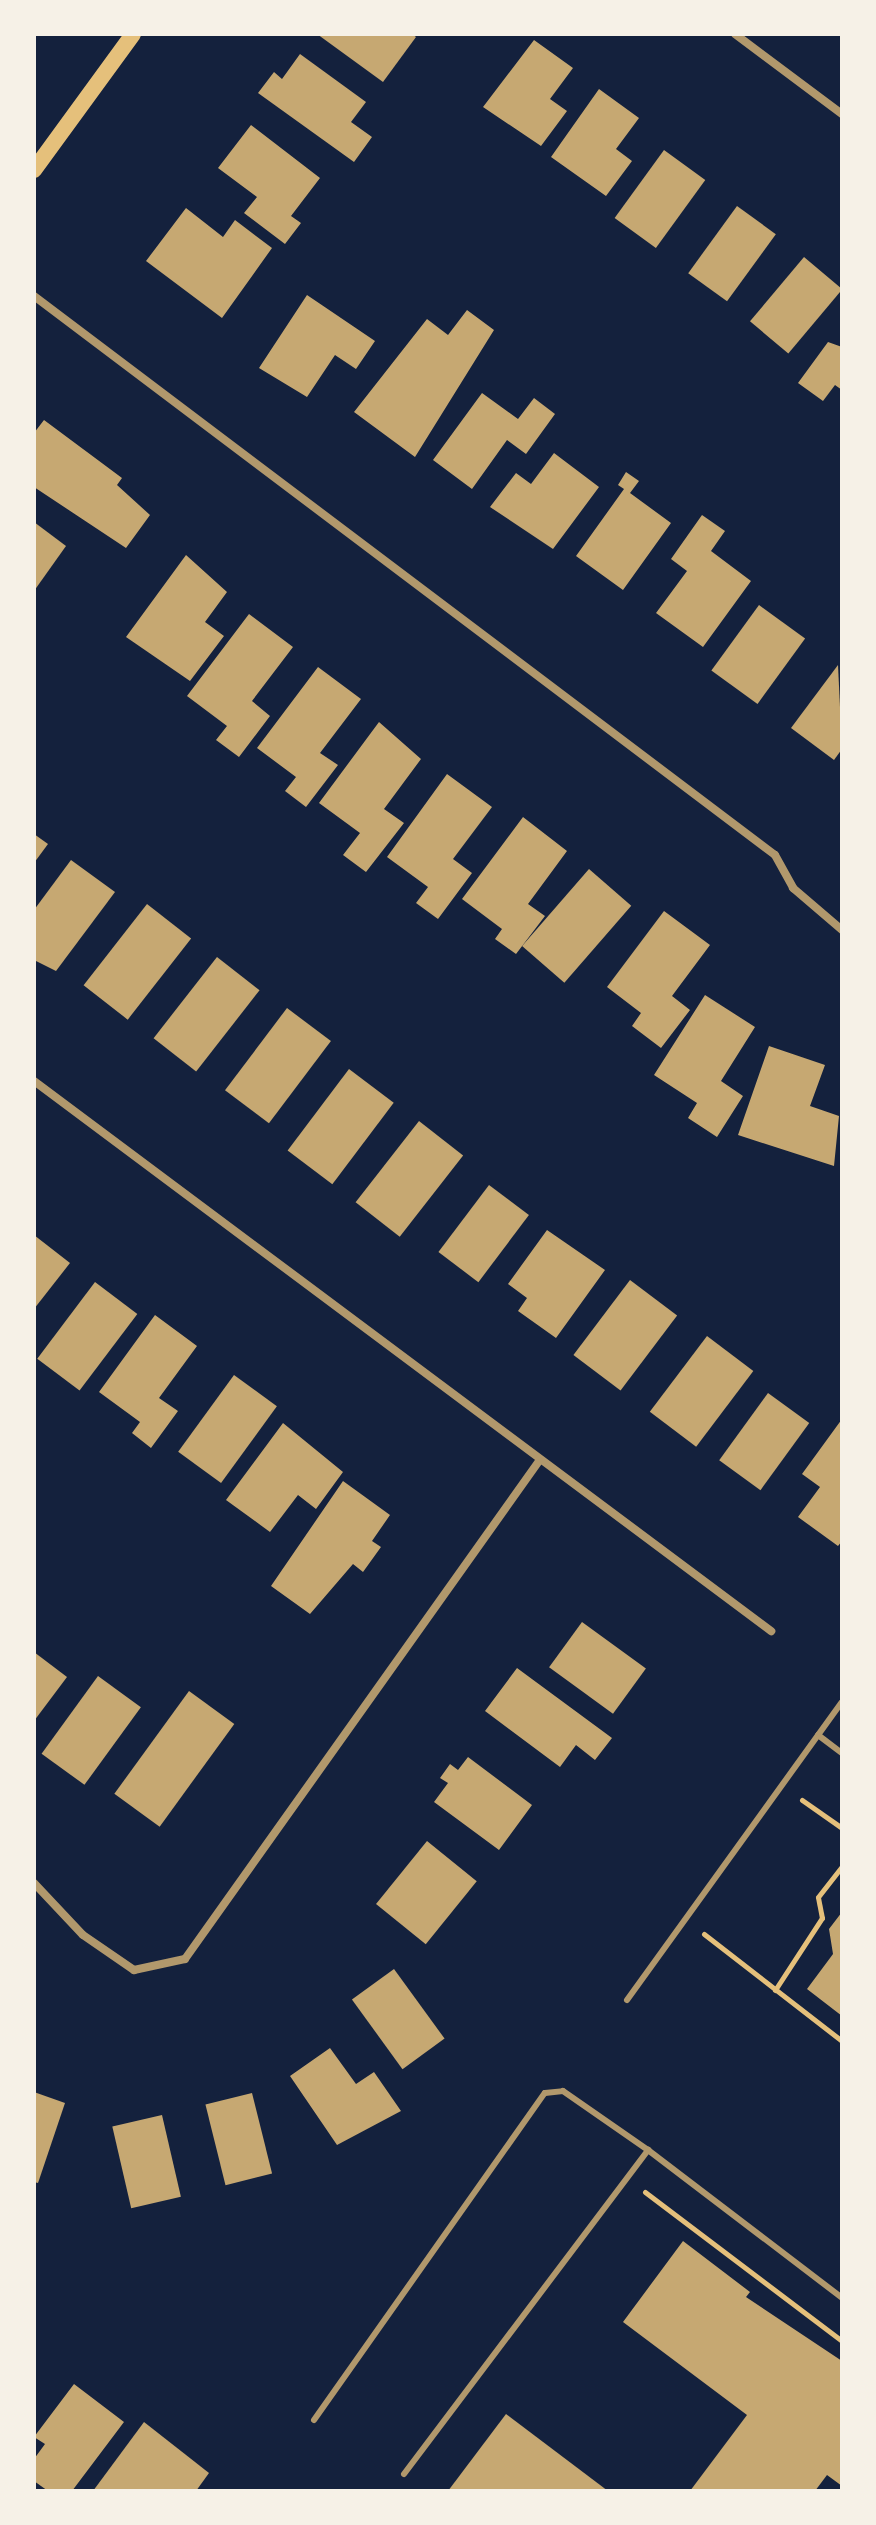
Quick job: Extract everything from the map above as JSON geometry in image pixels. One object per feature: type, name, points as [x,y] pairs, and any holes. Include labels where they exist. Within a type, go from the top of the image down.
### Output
[{"type":"main road","points":[[34,170],[133,34]]},
{"type":"street","points":[[735,34],[842,114]]},
{"type":"street","points":[[34,296],[775,855],[793,888],[842,930]]},
{"type":"street","points":[[34,1081],[539,1461],[771,1631]]},
{"type":"street","points":[[34,1883],[83,1935],[134,1970],[185,1959],[539,1461]]},
{"type":"lane","points":[[627,2000],[842,1702]]},
{"type":"lane","points":[[818,1735],[842,1753]]},
{"type":"lane","points":[[314,2420],[545,2093],[563,2091],[648,2150],[842,2298]]},
{"type":"lane","points":[[404,2474],[648,2150]]},
{"type":"path","points":[[781,1786],[842,1828]]},
{"type":"path","points":[[775,1990],[822,1918],[818,1897],[842,1866]]},
{"type":"path","points":[[685,1919],[842,2041]]},
{"type":"path","points":[[627,2179],[842,2341]]},
{"type":"building","points":[[317,34],[412,34],[416,37],[383,82]]},
{"type":"building","points":[[534,40],[573,68],[550,99],[567,111],[541,146],[483,107]]},
{"type":"building","points":[[300,54],[366,102],[351,122],[372,137],[354,162],[258,93],[274,72],[282,79]]},
{"type":"building","points":[[599,89],[639,118],[616,149],[632,161],[606,196],[551,157]]},
{"type":"building","points":[[251,125],[320,178],[291,216],[301,223],[285,244],[244,213],[257,197],[218,168]]},
{"type":"building","points":[[664,150],[705,180],[656,248],[615,218]]},
{"type":"building","points":[[737,206],[776,234],[727,301],[688,273]]},
{"type":"building","points":[[186,208],[223,237],[235,220],[272,248],[222,318],[146,261]]},
{"type":"building","points":[[804,257],[842,289],[788,353],[750,321]]},
{"type":"building","points":[[307,295],[375,341],[356,369],[335,355],[307,397],[259,368]]},
{"type":"building","points":[[467,310],[494,330],[415,457],[354,412],[427,319],[448,335]]},
{"type":"building","points":[[828,342],[842,347],[842,390],[835,385],[823,401],[798,383]]},
{"type":"building","points":[[482,393],[518,419],[534,398],[555,414],[526,454],[507,440],[472,489],[433,460]]},
{"type":"building","points":[[44,420],[122,478],[117,485],[150,515],[126,548],[34,487],[34,433]]},
{"type":"building","points":[[554,453],[599,487],[553,549],[490,507],[516,473],[531,484]]},
{"type":"building","points":[[626,472],[639,481],[630,493],[671,523],[623,590],[576,556],[624,489],[618,485]]},
{"type":"building","points":[[702,515],[725,531],[711,551],[751,581],[703,647],[656,613],[687,571],[671,559]]},
{"type":"building","points":[[34,522],[66,546],[34,591]]},
{"type":"building","points":[[186,555],[227,592],[205,622],[224,636],[190,681],[126,637]]},
{"type":"building","points":[[759,605],[805,639],[758,704],[711,671]]},
{"type":"building","points":[[249,614],[293,647],[252,701],[270,716],[239,757],[216,740],[227,726],[187,696]]},
{"type":"building","points":[[838,665],[842,749],[834,760],[791,728]]},
{"type":"building","points":[[318,667],[361,699],[320,753],[338,765],[306,807],[285,791],[296,777],[257,748]]},
{"type":"building","points":[[379,722],[421,759],[384,809],[404,823],[366,872],[343,855],[360,833],[319,803]]},
{"type":"building","points":[[447,774],[492,807],[453,859],[472,873],[438,919],[416,903],[428,887],[387,857]]},
{"type":"building","points":[[523,817],[567,851],[528,904],[545,916],[516,954],[495,939],[502,929],[462,899]]},
{"type":"building","points":[[34,834],[48,844],[34,863]]},
{"type":"building","points":[[71,860],[115,892],[56,971],[34,960],[34,910]]},
{"type":"building","points":[[589,869],[631,906],[564,983],[522,946]]},
{"type":"building","points":[[147,904],[191,938],[128,1020],[84,985]]},
{"type":"building","points":[[664,911],[710,945],[672,996],[690,1010],[661,1048],[632,1026],[641,1013],[607,987]]},
{"type":"building","points":[[217,957],[260,990],[196,1071],[154,1038]]},
{"type":"building","points":[[705,995],[755,1027],[721,1081],[743,1096],[717,1137],[688,1118],[697,1103],[654,1075]]},
{"type":"building","points":[[287,1008],[331,1041],[269,1123],[225,1090]]},
{"type":"building","points":[[769,1046],[825,1065],[810,1106],[839,1116],[834,1166],[738,1135]]},
{"type":"building","points":[[349,1069],[394,1103],[332,1184],[288,1150]]},
{"type":"building","points":[[419,1121],[463,1155],[400,1237],[356,1202]]},
{"type":"building","points":[[489,1185],[529,1215],[478,1282],[438,1252]]},
{"type":"building","points":[[547,1230],[605,1270],[556,1338],[518,1311],[527,1298],[508,1284]]},
{"type":"building","points":[[34,1235],[70,1263],[34,1309]]},
{"type":"building","points":[[630,1280],[677,1316],[621,1391],[573,1355]]},
{"type":"building","points":[[95,1282],[137,1314],[80,1391],[37,1359]]},
{"type":"building","points":[[155,1315],[197,1346],[159,1398],[178,1411],[151,1448],[132,1433],[140,1422],[99,1392]]},
{"type":"building","points":[[707,1336],[753,1371],[696,1447],[650,1412]]},
{"type":"building","points":[[234,1375],[277,1406],[221,1483],[178,1452]]},
{"type":"building","points":[[768,1393],[809,1423],[760,1490],[719,1460]]},
{"type":"building","points":[[842,1419],[842,1541],[838,1546],[798,1517],[820,1487],[802,1474]]},
{"type":"building","points":[[283,1423],[343,1472],[316,1509],[298,1495],[270,1532],[226,1500]]},
{"type":"building","points":[[343,1481],[390,1515],[372,1541],[381,1547],[363,1572],[353,1564],[310,1614],[271,1586]]},
{"type":"building","points":[[582,1622],[646,1668],[613,1714],[549,1667]]},
{"type":"building","points":[[34,1652],[67,1677],[34,1721]]},
{"type":"building","points":[[517,1668],[612,1738],[595,1760],[576,1745],[560,1767],[485,1711]]},
{"type":"building","points":[[98,1676],[141,1707],[84,1785],[42,1754]]},
{"type":"building","points":[[189,1691],[234,1724],[160,1827],[114,1794]]},
{"type":"building","points":[[468,1757],[532,1805],[499,1850],[434,1802],[448,1783],[440,1778],[450,1764],[458,1770]]},
{"type":"building","points":[[427,1841],[477,1881],[426,1944],[376,1904]]},
{"type":"building","points":[[842,1912],[842,2016],[807,1989],[833,1954],[829,1929]]},
{"type":"building","points":[[394,1969],[445,2039],[402,2069],[352,2000]]},
{"type":"building","points":[[330,2048],[356,2084],[374,2072],[401,2111],[337,2145],[290,2076]]},
{"type":"building","points":[[34,2092],[65,2103],[38,2183],[34,2182]]},
{"type":"building","points":[[252,2093],[272,2174],[226,2185],[205,2105]]},
{"type":"building","points":[[162,2115],[181,2197],[131,2208],[112,2126]]},
{"type":"building","points":[[683,2241],[750,2292],[746,2297],[842,2361],[842,2486],[827,2475],[815,2491],[690,2491],[747,2415],[623,2322]]},
{"type":"building","points":[[74,2384],[124,2422],[72,2491],[48,2491],[34,2481],[34,2459],[45,2444],[34,2437]]},
{"type":"building","points":[[506,2414],[608,2491],[448,2491]]},
{"type":"building","points":[[144,2422],[209,2473],[196,2491],[93,2491]]}]
